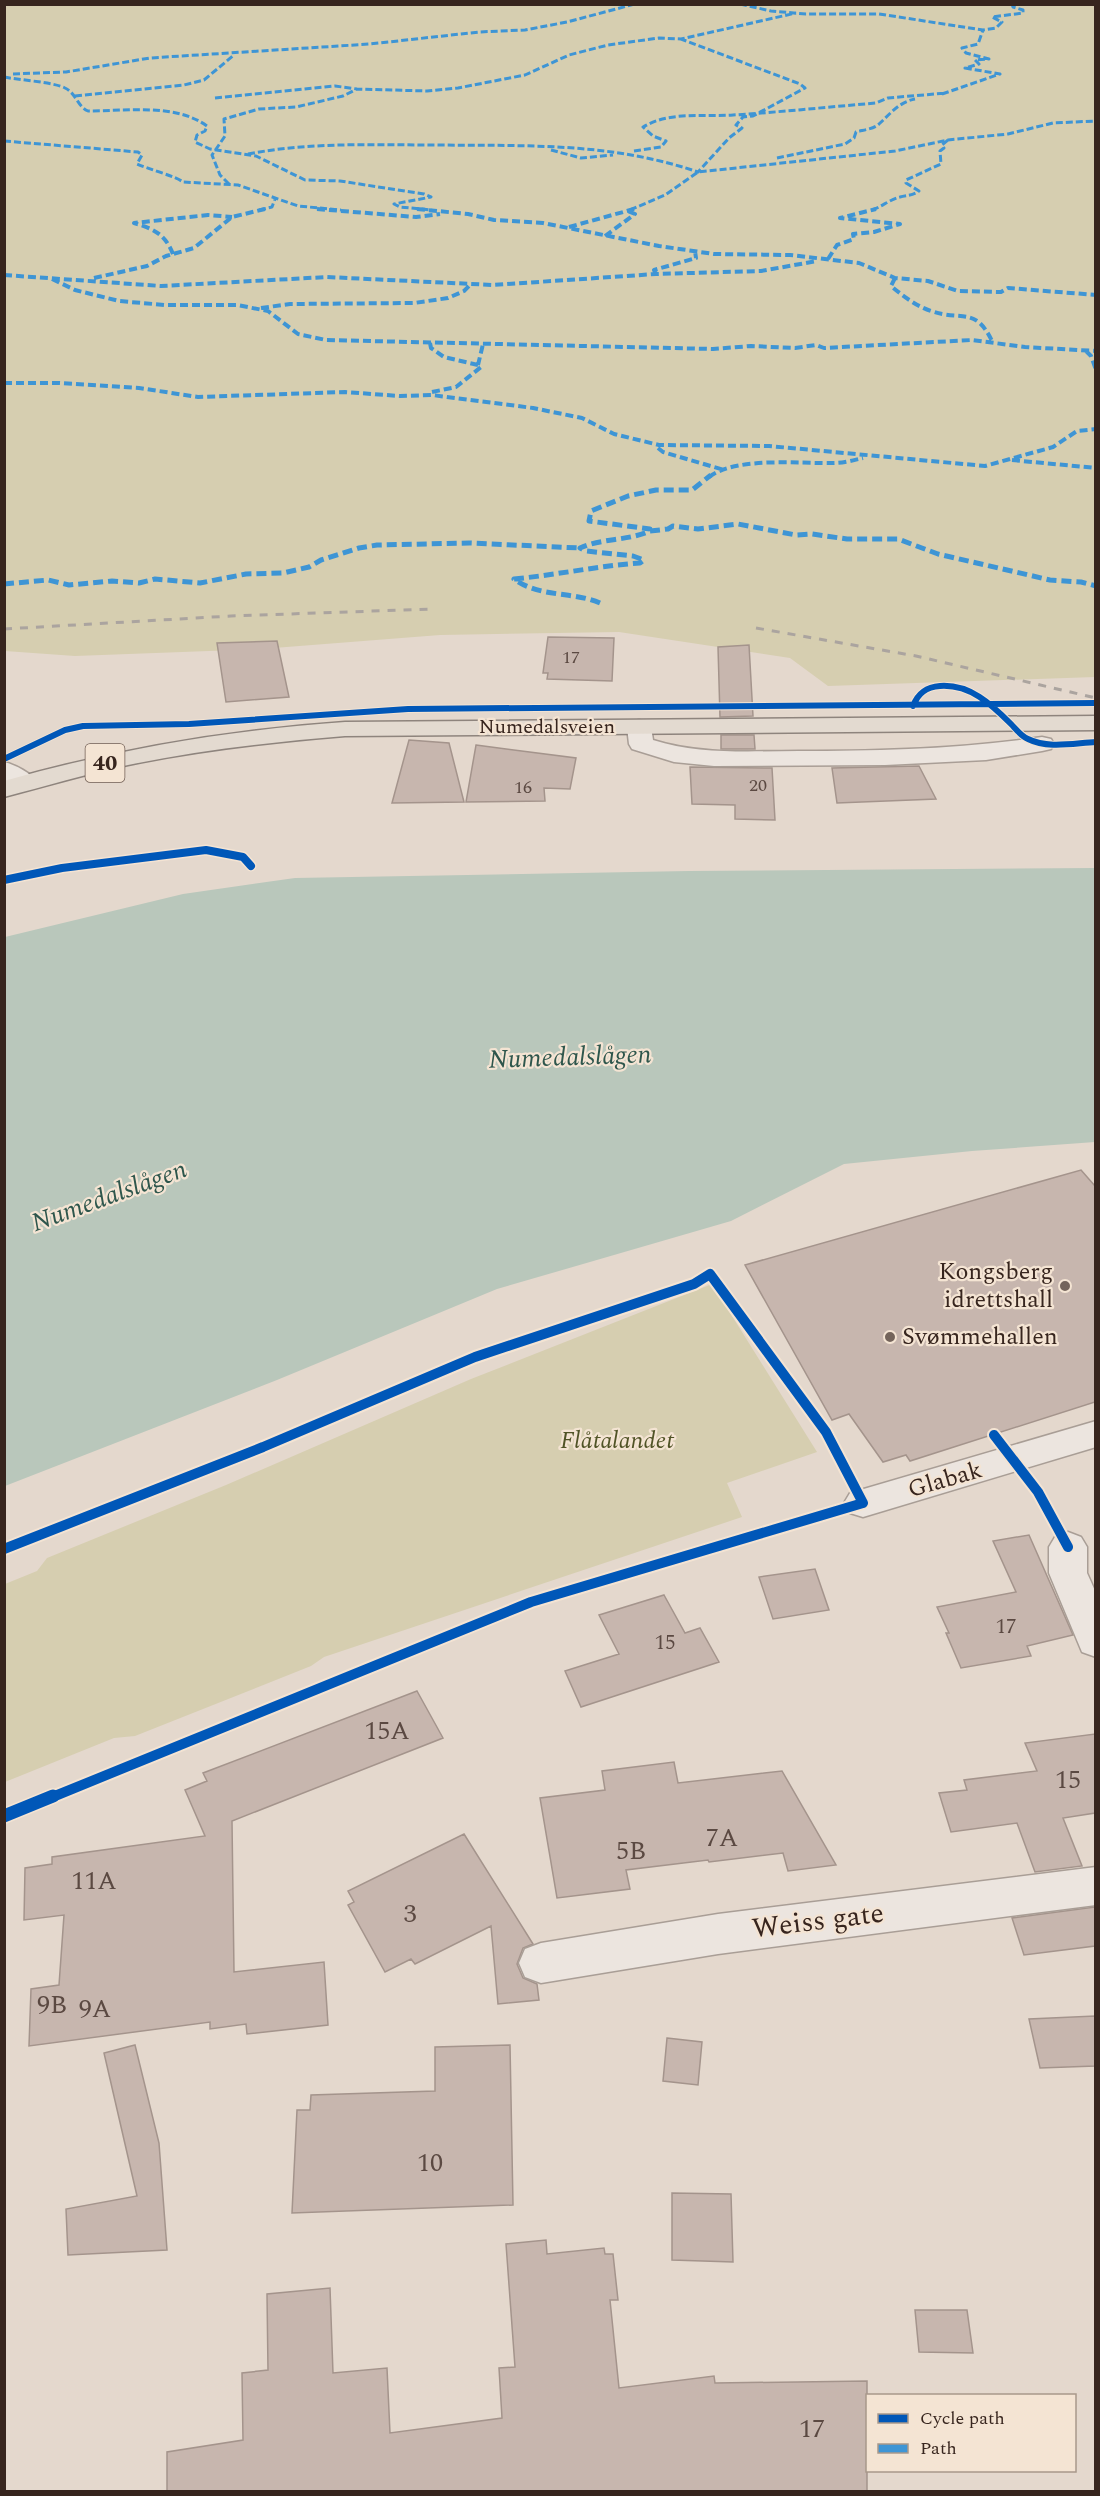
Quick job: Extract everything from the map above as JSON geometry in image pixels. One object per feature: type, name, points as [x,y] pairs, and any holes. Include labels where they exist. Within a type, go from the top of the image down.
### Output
[{"type":"main road","name":"Numedalsveien","points":[[15,786],[142,755],[276,734],[383,728],[1095,723]]},
{"type":"street","points":[[639,727],[641,744],[674,755],[714,759],[952,755],[986,753],[1042,744]]},
{"type":"street","points":[[4,769],[15,786]]},
{"type":"street","name":"Glabak","points":[[863,1503],[1095,1434]]},
{"type":"street","points":[[1068,1547],[1068,1573],[1095,1641]]},
{"type":"street","name":"Weiss gate","points":[[540,1963],[718,1934],[1095,1886]]},
{"type":"green space","points":[[5,5],[1095,5],[1095,677],[828,686],[790,658],[619,632],[440,635],[261,649],[75,656],[5,651]]},
{"type":"green space","name":"Flåtalandet","points":[[712,1284],[817,1452],[727,1483],[742,1517],[324,1657],[311,1666],[135,1736],[114,1738],[5,1782],[5,1584],[37,1571],[47,1558],[226,1485],[471,1379]]},
{"type":"water","name":"Numedalslågen","points":[[1095,868],[1095,1142],[844,1164],[731,1221],[497,1289],[277,1380],[5,1486],[5,937],[183,894],[295,878],[689,871]]},
{"type":"building","points":[[548,637],[614,638],[612,681],[547,679],[548,673],[543,673]]},
{"type":"building","points":[[277,641],[289,697],[226,702],[217,643]]},
{"type":"building","points":[[749,645],[753,716],[720,717],[718,647]]},
{"type":"building","points":[[721,735],[754,735],[755,749],[721,749]]},
{"type":"building","points":[[409,740],[449,743],[464,802],[392,803]]},
{"type":"building","points":[[476,745],[576,758],[570,789],[544,788],[545,801],[466,802]]},
{"type":"building","points":[[919,766],[936,799],[837,803],[832,768]]},
{"type":"building","points":[[690,767],[772,768],[775,820],[735,819],[735,805],[692,804]]},
{"type":"building","points":[[1081,1170],[1095,1186],[1095,1402],[910,1461],[906,1455],[883,1462],[849,1414],[832,1420],[745,1265]]},
{"type":"building","points":[[1029,1535],[1073,1635],[1027,1646],[1031,1656],[961,1668],[937,1607],[1016,1592],[993,1541]]},
{"type":"building","points":[[815,1569],[829,1610],[773,1619],[759,1577]]},
{"type":"building","points":[[664,1595],[685,1633],[700,1628],[719,1662],[581,1707],[565,1671],[619,1654],[599,1615]]},
{"type":"building","points":[[417,1691],[443,1738],[232,1821],[234,1972],[324,1962],[328,2025],[247,2034],[246,2024],[210,2029],[210,2022],[29,2046],[31,1989],[59,1985],[64,1915],[24,1920],[25,1868],[52,1864],[52,1857],[205,1836],[185,1790],[207,1781],[203,1773]]},
{"type":"building","points":[[1095,1734],[1095,1813],[1063,1818],[1082,1866],[1035,1872],[1017,1823],[951,1832],[939,1793],[967,1790],[964,1780],[1037,1771],[1025,1743]]},
{"type":"building","points":[[674,1762],[678,1783],[782,1771],[836,1865],[788,1871],[783,1853],[709,1862],[708,1860],[626,1870],[630,1889],[557,1898],[540,1798],[605,1790],[602,1771]]},
{"type":"building","points":[[464,1834],[533,1944],[523,1948],[517,1964],[523,1978],[537,1984],[539,2000],[498,2004],[491,1926],[415,1964],[411,1959],[385,1972],[348,1905],[354,1902],[348,1891]]},
{"type":"building","points":[[1095,1907],[1095,1946],[1024,1955],[1012,1918]]},
{"type":"building","points":[[1095,2016],[1095,2066],[1040,2068],[1029,2019]]},
{"type":"building","points":[[667,2038],[702,2042],[698,2085],[663,2081]]},
{"type":"building","points":[[135,2045],[159,2143],[167,2250],[68,2255],[66,2209],[137,2196],[104,2053]]},
{"type":"building","points":[[510,2045],[513,2205],[292,2213],[297,2110],[310,2110],[311,2095],[435,2091],[435,2047]]},
{"type":"building","points":[[672,2193],[731,2194],[733,2262],[672,2260]]},
{"type":"building","points":[[546,2240],[547,2254],[604,2248],[605,2254],[613,2254],[618,2300],[610,2300],[619,2388],[714,2376],[715,2383],[867,2381],[867,2492],[167,2492],[167,2452],[243,2440],[242,2373],[268,2370],[267,2294],[330,2288],[333,2373],[387,2368],[390,2433],[502,2418],[499,2368],[515,2367],[506,2244]]},
{"type":"building","points":[[915,2310],[967,2310],[973,2353],[919,2352]]},
{"type":"railway","points":[[4,629],[231,616],[432,609]]},
{"type":"railway","points":[[756,628],[916,656],[1096,698]]},
{"type":"marked path","points":[[13,74],[66,72],[150,58],[370,44],[479,32],[525,30],[567,22],[635,4]]},
{"type":"marked path","points":[[740,4],[771,11],[806,14],[879,14],[983,30],[996,28],[1002,22],[992,17],[1023,13],[1023,10],[1013,7],[1012,4]]},
{"type":"marked path","points":[[229,184],[220,175],[212,155],[225,136],[224,119],[259,109],[296,107],[343,96],[357,89],[427,91],[458,88],[525,75],[569,55],[608,45],[659,38],[681,39],[796,13]]},
{"type":"marked path","points":[[942,94],[1000,74],[965,68],[979,64],[975,60],[989,59],[966,53],[962,48],[978,44],[983,30]]},
{"type":"marked path","points":[[248,154],[295,146],[343,144],[570,146],[635,154],[667,161],[698,172],[729,138],[742,128],[736,125],[743,117],[753,116],[805,88],[800,84],[681,39]]},
{"type":"marked path","points":[[75,96],[184,85],[204,80],[234,55]]},
{"type":"marked path","points":[[4,77],[65,88],[75,96],[80,107],[88,111],[169,112],[198,119],[207,126],[205,131],[197,135],[195,142],[210,149],[256,156],[305,180],[340,181],[431,197],[394,204],[400,207],[468,214],[494,220],[543,223],[659,246],[714,254],[790,255],[859,263],[895,278],[928,281],[958,291],[1001,292],[1008,288],[1096,295]]},
{"type":"marked path","points":[[215,98],[335,86],[357,89]]},
{"type":"marked path","points":[[634,151],[661,147],[666,141],[653,136],[643,127],[653,121],[697,114],[730,115],[876,103],[888,98],[946,93]]},
{"type":"marked path","points":[[777,158],[845,144],[854,138],[856,132],[878,126],[886,115],[909,100],[915,99]]},
{"type":"marked path","points":[[569,227],[647,204],[674,190],[698,172],[895,151],[948,140],[1008,134],[1053,123],[1096,121]]},
{"type":"marked path","points":[[828,259],[837,245],[854,239],[853,234],[874,232],[900,224],[840,218],[867,212],[886,205],[897,197],[914,195],[919,191],[906,183],[906,180],[941,164],[940,151],[944,148],[942,145],[948,140]]},
{"type":"marked path","points":[[4,141],[138,152],[142,155],[137,164],[162,175],[178,178],[183,182],[238,185],[289,204],[308,208],[416,217],[440,214]]},
{"type":"marked path","points":[[551,150],[581,158],[613,155]]},
{"type":"marked path","points":[[94,278],[147,266],[166,256],[194,248],[232,217],[272,207],[275,199]]},
{"type":"marked path","points":[[605,236],[635,214],[628,211]]},
{"type":"marked path","points":[[173,254],[163,235],[149,227],[134,223],[208,215],[232,217]]},
{"type":"marked path","points":[[656,274],[654,270],[696,258],[695,251]]},
{"type":"marked path","points":[[4,275],[161,286],[327,277],[493,285],[656,274],[761,271],[817,261]]},
{"type":"marked path","points":[[895,278],[891,286],[920,306],[942,314],[975,318],[987,331],[993,343]]},
{"type":"marked path","points":[[52,279],[75,290],[119,301],[165,305],[237,305],[268,311],[298,334],[326,340],[713,349],[751,346],[795,348],[816,345],[824,348],[972,340],[1025,347],[1096,351]]},
{"type":"marked path","points":[[261,308],[290,304],[414,303],[448,298],[464,291],[471,284]]},
{"type":"marked path","points":[[430,343],[431,348],[444,357],[478,365]]},
{"type":"marked path","points":[[432,392],[456,387],[481,367],[478,365],[483,344]]},
{"type":"marked path","points":[[1086,351],[1091,356],[1096,370]]},
{"type":"marked path","points":[[4,383],[59,383],[139,388],[198,397],[345,392],[400,396],[432,395],[533,408],[582,418],[614,434],[659,445],[769,446],[985,466],[1053,447],[1077,431],[1096,429]]},
{"type":"marked path","points":[[658,448],[663,452],[724,470]]},
{"type":"marked path","points":[[600,603],[579,596],[533,590],[514,579],[563,574],[597,566],[640,563],[644,560],[633,556],[586,551],[580,548],[588,544],[633,537],[650,531],[650,529],[589,521],[591,511],[628,496],[656,490],[692,490],[716,472],[746,465],[776,462],[838,463],[863,458]]},
{"type":"marked path","points":[[1012,460],[1096,468]]},
{"type":"marked path","points":[[650,531],[668,529],[673,526],[698,529],[738,524],[796,535],[812,534],[847,539],[898,539],[938,554],[1050,580],[1081,582],[1096,586]]},
{"type":"marked path","points":[[4,584],[48,580],[69,585],[112,581],[139,583],[155,579],[200,583],[246,574],[283,573],[309,567],[321,560],[359,548],[377,545],[469,543],[580,548]]},
{"type":"cycle path","points":[[913,706],[918,695],[927,688],[947,685],[958,687],[986,701],[1027,739],[1043,744],[1096,742]]},
{"type":"cycle path","points":[[4,759],[65,730],[83,726],[189,724],[408,709],[1096,703]]},
{"type":"cycle path","points":[[4,880],[62,868],[206,850],[243,857],[251,866]]},
{"type":"cycle path","points":[[4,1549],[263,1447],[475,1357],[694,1284],[710,1274],[826,1432],[863,1503],[531,1602],[4,1816]]},
{"type":"cycle path","points":[[994,1435],[1038,1492],[1068,1547]]},
{"type":"place","name":"Kongsberg idrettshall","points":[[1065,1286]]},
{"type":"place","name":"Svømmehallen","points":[[890,1337]]}]
